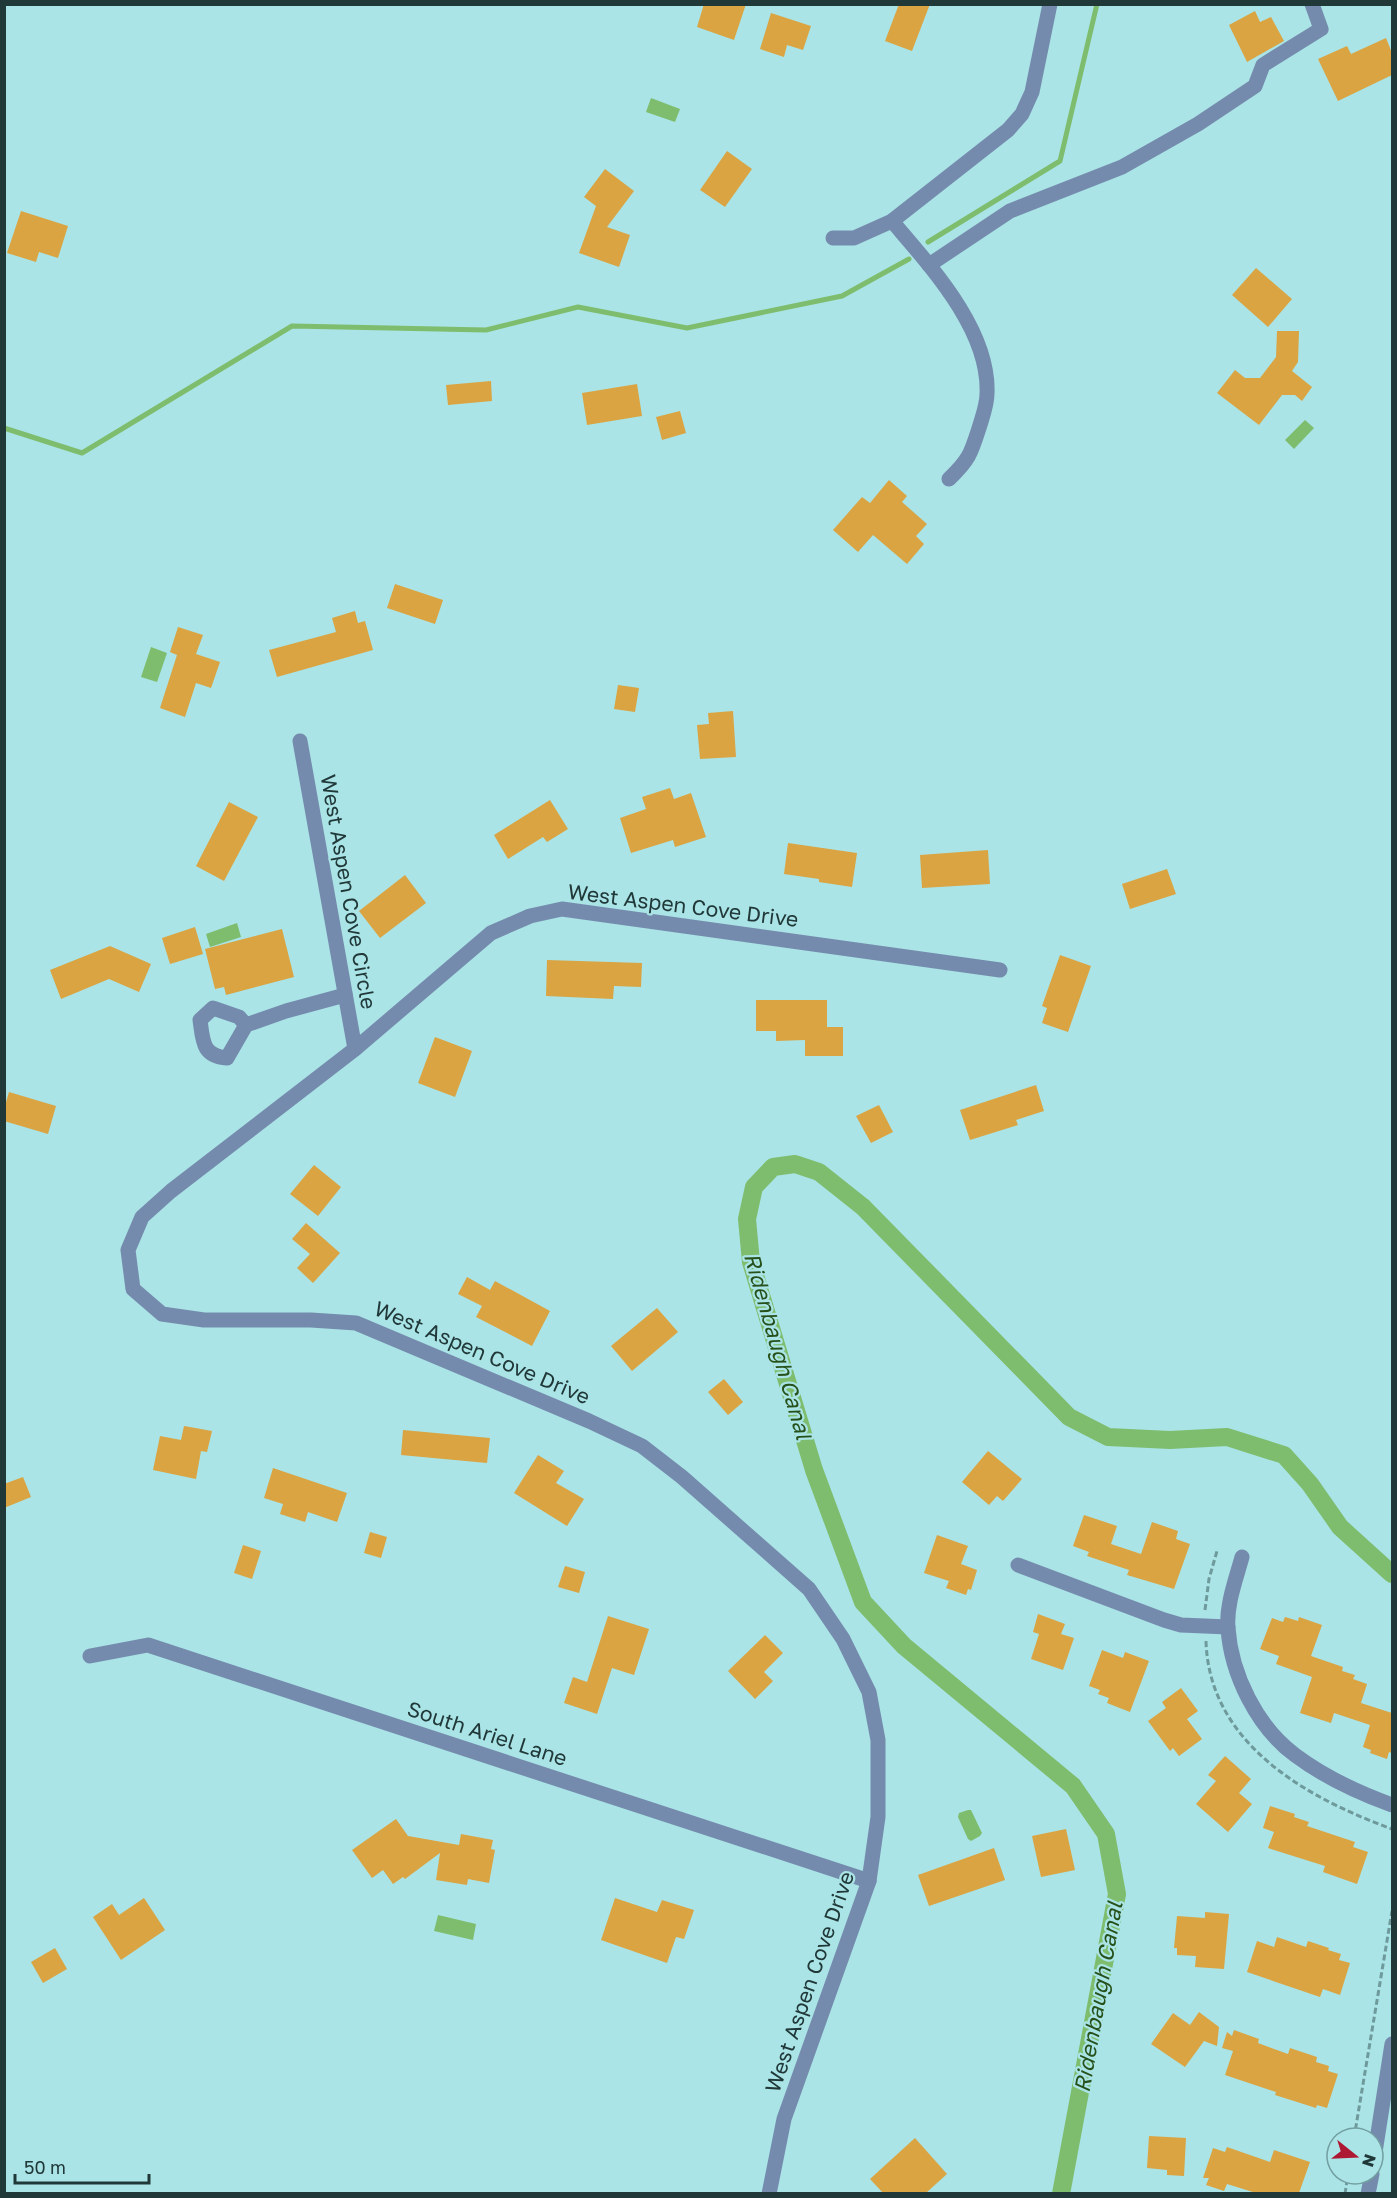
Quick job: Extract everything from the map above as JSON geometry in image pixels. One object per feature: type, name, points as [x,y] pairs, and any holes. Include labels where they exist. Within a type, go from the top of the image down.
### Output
[{"type":"street","points":[[833,238],[854,238],[892,221],[1008,130],[1022,114],[1032,92],[1050,4]]},
{"type":"street","points":[[929,265],[1010,211],[1122,167],[1198,124],[1255,86],[1263,65],[1321,29],[1312,4]]},
{"type":"street","points":[[892,221],[929,265],[972,330],[986,368],[987,395],[973,446],[967,462],[949,479]]},
{"type":"street","name":"West Aspen Cove Circle","points":[[300,741],[355,1049]]},
{"type":"street","name":"West Aspen Cove Drive","points":[[769,2193],[784,2120],[869,1881],[878,1817],[879,1740],[869,1692],[843,1639],[809,1589],[682,1477],[642,1446],[589,1421],[356,1323],[311,1320],[204,1320],[162,1314],[133,1289],[128,1250],[142,1217],[171,1191],[355,1049],[491,933],[530,915],[562,909],[1000,970]]},
{"type":"street","points":[[246,1025],[345,995]]},
{"type":"street","points":[[1242,1557],[1227,1627],[1233,1661],[1247,1698],[1268,1728],[1293,1754],[1321,1772],[1392,1804]]},
{"type":"street","points":[[1018,1565],[1164,1620],[1181,1625],[1227,1627]]},
{"type":"street","name":"South Ariel Lane","points":[[90,1656],[148,1645],[869,1881]]},
{"type":"street","points":[[1379,2126],[1392,2044]]},
{"type":"path","points":[[1356,2126],[1392,1911]]},
{"type":"shaded area","points":[[651,98],[680,109],[675,122],[646,112]]},
{"type":"shaded area","points":[[1305,420],[1314,428],[1294,449],[1285,440]]},
{"type":"shaded area","points":[[151,647],[167,653],[157,682],[141,677]]},
{"type":"shaded area","points":[[237,923],[241,937],[210,947],[206,934]]},
{"type":"shaded area","points":[[971,1810],[982,1833],[971,1841],[958,1817],[959,1813]]},
{"type":"shaded area","points":[[438,1915],[476,1924],[473,1940],[434,1931]]},
{"type":"building","points":[[704,4],[746,4],[734,40],[697,27]]},
{"type":"building","points":[[899,4],[930,4],[912,51],[885,41]]},
{"type":"building","points":[[1255,11],[1260,22],[1271,17],[1284,41],[1247,62],[1229,25]]},
{"type":"building","points":[[771,13],[811,26],[803,50],[787,45],[784,57],[760,49]]},
{"type":"building","points":[[1386,38],[1392,53],[1392,75],[1338,101],[1318,59],[1347,46],[1351,54]]},
{"type":"building","points":[[727,151],[752,169],[725,207],[700,190]]},
{"type":"building","points":[[605,169],[634,191],[607,227],[630,235],[619,267],[579,253],[596,206],[584,197]]},
{"type":"building","points":[[21,211],[68,226],[58,258],[39,252],[36,262],[7,253]]},
{"type":"building","points":[[1256,268],[1292,299],[1268,327],[1232,295]]},
{"type":"building","points":[[1277,331],[1299,331],[1298,362],[1292,371],[1312,387],[1302,401],[1295,395],[1282,395],[1259,425],[1217,393],[1235,370],[1245,378],[1260,378],[1276,357]]},
{"type":"building","points":[[491,381],[492,401],[448,405],[446,385]]},
{"type":"building","points":[[637,384],[642,416],[587,425],[582,393]]},
{"type":"building","points":[[680,411],[686,433],[662,440],[656,417]]},
{"type":"building","points":[[889,480],[907,496],[902,502],[927,524],[916,536],[924,544],[907,564],[873,535],[858,552],[833,530],[862,497],[870,503]]},
{"type":"building","points":[[395,584],[443,600],[435,624],[387,608]]},
{"type":"building","points":[[355,611],[358,623],[365,621],[373,650],[277,677],[269,650],[336,632],[332,618]]},
{"type":"building","points":[[178,627],[203,635],[196,654],[220,662],[211,688],[196,683],[185,717],[160,708],[177,655],[170,652]]},
{"type":"building","points":[[618,685],[639,688],[635,712],[614,709]]},
{"type":"building","points":[[733,711],[736,757],[700,759],[697,725],[709,724],[708,713]]},
{"type":"building","points":[[670,788],[674,799],[691,793],[706,837],[675,847],[673,840],[631,853],[620,818],[646,809],[642,797]]},
{"type":"building","points":[[550,800],[568,829],[547,842],[543,837],[508,859],[494,835]]},
{"type":"building","points":[[229,802],[258,817],[224,881],[196,866]]},
{"type":"building","points":[[788,843],[857,853],[852,887],[784,874]]},
{"type":"building","points":[[988,850],[990,884],[922,888],[920,855]]},
{"type":"building","points":[[1167,869],[1176,894],[1130,909],[1122,884]]},
{"type":"building","points":[[405,875],[426,903],[380,938],[359,911]]},
{"type":"building","points":[[195,927],[203,954],[170,964],[162,938]]},
{"type":"building","points":[[282,929],[294,977],[226,995],[224,987],[215,989],[205,949]]},
{"type":"building","points":[[110,946],[151,964],[139,992],[109,979],[61,999],[50,970]]},
{"type":"building","points":[[1060,955],[1091,966],[1068,1032],[1042,1023],[1047,1008],[1042,1006]]},
{"type":"building","points":[[547,960],[642,963],[641,987],[614,986],[613,999],[546,996]]},
{"type":"building","points":[[756,1000],[827,1000],[827,1027],[843,1027],[843,1056],[805,1056],[805,1040],[776,1041],[776,1031],[756,1031]]},
{"type":"building","points":[[435,1037],[472,1051],[455,1097],[418,1083]]},
{"type":"building","points":[[1036,1085],[1044,1111],[1016,1120],[1018,1125],[970,1140],[960,1110]]},
{"type":"building","points":[[9,1092],[56,1106],[48,1134],[4,1121],[4,1109]]},
{"type":"building","points":[[879,1105],[893,1132],[871,1143],[856,1116]]},
{"type":"building","points":[[314,1165],[341,1187],[318,1216],[290,1194]]},
{"type":"building","points":[[306,1223],[340,1253],[313,1283],[297,1268],[310,1254],[292,1239]]},
{"type":"building","points":[[467,1277],[490,1290],[495,1281],[550,1311],[532,1346],[476,1317],[482,1306],[458,1294]]},
{"type":"building","points":[[657,1308],[678,1332],[632,1371],[611,1346]]},
{"type":"building","points":[[724,1379],[743,1402],[728,1415],[708,1392]]},
{"type":"building","points":[[184,1426],[212,1431],[207,1452],[201,1451],[196,1479],[153,1470],[160,1436],[181,1440]]},
{"type":"building","points":[[403,1430],[490,1438],[487,1463],[401,1455]]},
{"type":"building","points":[[988,1451],[1022,1479],[1003,1501],[997,1496],[989,1505],[962,1482]]},
{"type":"building","points":[[538,1455],[564,1471],[556,1483],[584,1499],[567,1526],[514,1493]]},
{"type":"building","points":[[273,1468],[347,1493],[337,1522],[308,1512],[305,1522],[280,1514],[283,1504],[264,1498]]},
{"type":"building","points":[[23,1477],[31,1497],[4,1508],[4,1484]]},
{"type":"building","points":[[1084,1515],[1117,1526],[1111,1544],[1141,1554],[1152,1522],[1178,1531],[1176,1539],[1190,1544],[1174,1589],[1127,1575],[1129,1570],[1087,1556],[1089,1552],[1073,1546]]},
{"type":"building","points":[[370,1532],[387,1537],[381,1558],[364,1553]]},
{"type":"building","points":[[937,1535],[968,1546],[961,1564],[977,1570],[971,1590],[968,1589],[966,1595],[946,1588],[949,1581],[924,1573]]},
{"type":"building","points":[[243,1545],[261,1551],[252,1579],[234,1573]]},
{"type":"building","points":[[565,1566],[585,1572],[579,1593],[558,1587]]},
{"type":"building","points":[[1038,1614],[1065,1624],[1061,1634],[1074,1638],[1063,1670],[1031,1659],[1039,1634],[1033,1632]]},
{"type":"building","points":[[608,1616],[649,1629],[634,1675],[612,1668],[597,1714],[564,1703],[573,1677],[587,1682]]},
{"type":"building","points":[[1285,1617],[1298,1621],[1299,1617],[1322,1625],[1311,1656],[1343,1667],[1342,1671],[1355,1675],[1353,1679],[1367,1684],[1361,1703],[1392,1713],[1392,1753],[1389,1752],[1387,1759],[1370,1753],[1371,1750],[1363,1747],[1370,1725],[1334,1713],[1331,1723],[1300,1713],[1312,1677],[1276,1664],[1279,1656],[1260,1649],[1272,1618],[1283,1622]]},
{"type":"building","points":[[765,1635],[783,1653],[764,1672],[773,1681],[755,1699],[728,1671]]},
{"type":"building","points":[[1102,1650],[1123,1658],[1125,1652],[1149,1661],[1130,1712],[1107,1703],[1109,1698],[1098,1694],[1100,1690],[1089,1686]]},
{"type":"building","points":[[1181,1688],[1198,1711],[1187,1719],[1202,1739],[1179,1756],[1173,1748],[1170,1751],[1148,1721],[1166,1708],[1162,1702]]},
{"type":"building","points":[[1225,1756],[1251,1779],[1239,1793],[1252,1804],[1228,1832],[1196,1804],[1216,1781],[1208,1775]]},
{"type":"building","points":[[1270,1806],[1295,1814],[1294,1817],[1309,1822],[1307,1826],[1355,1842],[1353,1847],[1368,1852],[1357,1884],[1323,1872],[1325,1866],[1268,1848],[1274,1832],[1263,1828]]},
{"type":"building","points":[[396,1819],[408,1836],[459,1845],[461,1834],[493,1840],[491,1849],[495,1850],[489,1883],[468,1879],[467,1885],[436,1880],[440,1853],[405,1879],[403,1877],[393,1884],[383,1870],[372,1878],[352,1850]]},
{"type":"building","points":[[1066,1829],[1075,1870],[1041,1877],[1032,1836]]},
{"type":"building","points":[[994,1848],[1005,1880],[929,1906],[918,1875]]},
{"type":"building","points":[[144,1898],[165,1930],[121,1960],[93,1917],[112,1904],[119,1915]]},
{"type":"building","points":[[615,1898],[657,1912],[662,1900],[694,1910],[684,1939],[676,1937],[667,1963],[601,1940]]},
{"type":"building","points":[[1205,1912],[1229,1914],[1224,1969],[1195,1967],[1196,1956],[1177,1955],[1177,1948],[1174,1948],[1177,1916],[1205,1918]]},
{"type":"building","points":[[1277,1937],[1306,1947],[1308,1941],[1341,1954],[1339,1960],[1350,1963],[1340,1995],[1323,1989],[1320,1997],[1247,1972],[1257,1941],[1274,1947]]},
{"type":"building","points":[[55,1948],[67,1969],[43,1983],[31,1962]]},
{"type":"building","points":[[1199,2012],[1219,2027],[1217,2046],[1204,2041],[1185,2067],[1151,2044],[1173,2013],[1190,2025]]},
{"type":"building","points":[[1234,2030],[1259,2039],[1258,2043],[1288,2054],[1290,2048],[1317,2057],[1316,2062],[1329,2066],[1328,2071],[1338,2074],[1327,2108],[1317,2105],[1316,2108],[1275,2095],[1276,2092],[1225,2075],[1233,2051],[1222,2048],[1227,2032],[1232,2036]]},
{"type":"building","points":[[1149,2136],[1186,2138],[1184,2176],[1167,2175],[1167,2170],[1147,2168]]},
{"type":"building","points":[[915,2138],[947,2174],[926,2193],[883,2193],[870,2179]]},
{"type":"building","points":[[1227,2147],[1270,2162],[1274,2150],[1310,2162],[1299,2193],[1256,2193],[1227,2184],[1224,2191],[1206,2185],[1209,2178],[1203,2178],[1213,2148],[1225,2152]]},
{"type":"waterway","points":[[928,242],[1060,161],[1097,4]]},
{"type":"waterway","points":[[4,428],[82,453],[292,326],[486,330],[578,307],[687,328],[842,296],[909,259]]},
{"type":"waterway","name":"Ridenbaugh Canal","points":[[1061,2194],[1117,1894],[1106,1834],[1073,1786],[904,1646],[863,1602],[814,1470],[751,1262],[747,1219],[754,1187],[773,1167],[795,1164],[819,1172],[863,1207],[1069,1417],[1108,1437],[1170,1440],[1227,1437],[1284,1455],[1310,1484],[1340,1527],[1392,1574]]}]
